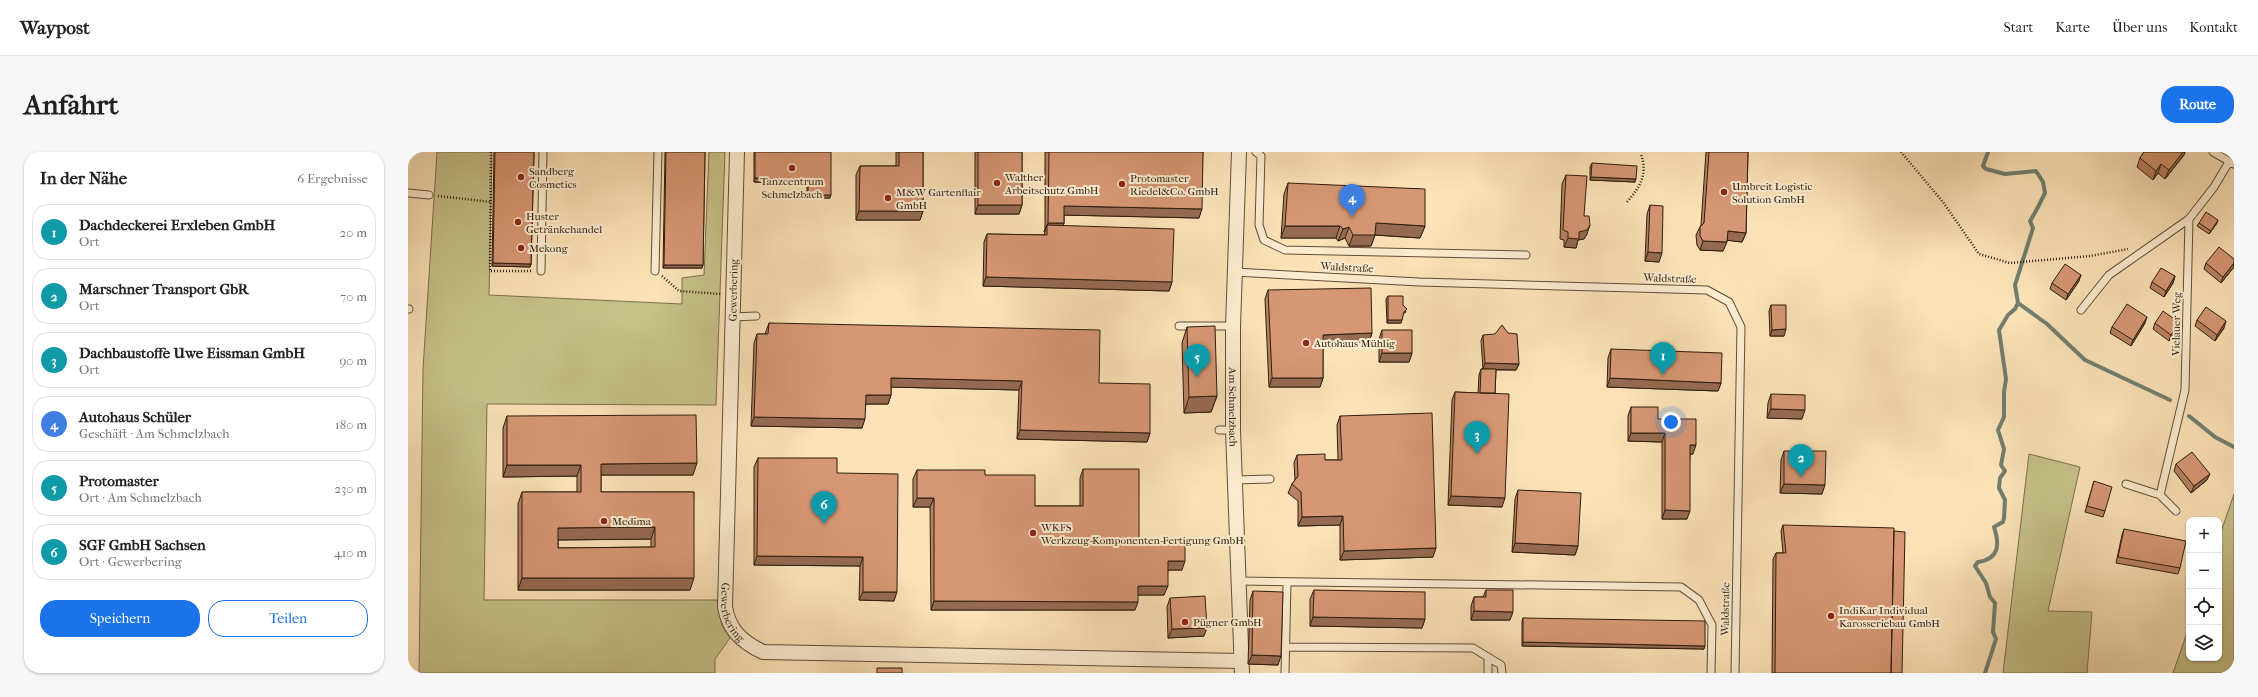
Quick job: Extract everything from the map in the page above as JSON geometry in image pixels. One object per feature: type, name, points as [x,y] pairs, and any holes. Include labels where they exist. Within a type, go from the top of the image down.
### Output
[{"type":"street","name":"Gewerbering","points":[[737,152],[725,607],[727,620],[736,634],[747,644],[763,652],[1242,667]]},
{"type":"street","name":"Am Schmelzbach","points":[[1239,152],[1234,272],[1233,430],[1242,667]]},
{"type":"lane","points":[[541,271],[543,152]]},
{"type":"lane","points":[[655,271],[658,152]]},
{"type":"lane","points":[[1256,152],[1261,156],[1259,225],[1264,240],[1285,250],[1526,255]]},
{"type":"lane","points":[[2081,310],[2109,276],[2189,219],[2231,163],[2213,152]]},
{"type":"lane","points":[[408,193],[429,195]]},
{"type":"lane","name":"Vielauer Weg","points":[[2160,495],[2185,390],[2189,219]]},
{"type":"lane","name":"Waldstraße","points":[[1234,272],[1420,282],[1707,290],[1729,302],[1741,328],[1735,673]]},
{"type":"lane","points":[[732,317],[756,316]]},
{"type":"lane","points":[[1179,326],[1233,326]]},
{"type":"lane","points":[[1219,430],[1233,430]]},
{"type":"lane","points":[[1235,480],[1270,479]]},
{"type":"lane","points":[[2126,484],[2160,495],[2176,511]]},
{"type":"lane","points":[[1239,581],[1287,583],[1681,587],[1699,600],[1712,625],[1711,673]]},
{"type":"lane","points":[[1285,673],[1287,583]]},
{"type":"lane","points":[[1286,647],[1473,648],[1501,665],[1502,673]]},
{"type":"lane","points":[[1488,657],[1488,673]]},
{"type":"path","points":[[491,152],[490,271],[541,271]]},
{"type":"path","points":[[1901,152],[1943,202],[1979,254],[2010,263],[2090,256],[2132,248]]},
{"type":"path","points":[[1627,202],[1641,186],[1644,163],[1641,154]]},
{"type":"path","points":[[429,195],[491,202]]},
{"type":"path","points":[[655,271],[679,291],[733,294]]},
{"type":"shaded area","points":[[437,152],[492,152],[489,295],[682,304],[682,278],[704,275],[709,152],[725,152],[716,405],[487,404],[484,600],[717,600],[722,626],[730,638],[715,659],[715,673],[419,673],[423,369]]},
{"type":"shaded area","points":[[2029,454],[2080,467],[2048,611],[2092,612],[2087,673],[2003,673]]},
{"type":"shaded area","points":[[2234,494],[2234,673],[2173,673],[2186,636],[2186,661],[2222,661],[2222,529]]},
{"type":"building","points":[[495,152],[534,152],[531,264],[493,263]]},
{"type":"building","points":[[666,152],[705,152],[703,265],[664,265]]},
{"type":"building","name":"Tanzcentrum Schmelzbach","points":[[755,152],[831,152],[831,195],[808,195],[808,180],[755,178]]},
{"type":"building","name":"M&W Gartenflair GmbH","points":[[899,152],[923,152],[923,211],[859,211],[860,166],[899,166]]},
{"type":"building","name":"Walther Arbeitschutz GmbH","points":[[978,152],[1022,152],[1022,205],[978,205]]},
{"type":"building","name":"Protomaster Riedel&Co. GmbH","points":[[1049,152],[1203,152],[1202,209],[1064,206],[1064,223],[1048,223]]},
{"type":"building","name":"Umbreit Logistic Solution GmbH","points":[[1709,152],[1748,152],[1746,233],[1728,231],[1727,242],[1703,241],[1700,236],[1700,227],[1704,223]]},
{"type":"building","points":[[2144,152],[2183,152],[2169,170],[2161,164],[2156,171],[2140,158]]},
{"type":"building","points":[[1592,163],[1637,166],[1636,179],[1591,177]]},
{"type":"building","points":[[1566,175],[1587,176],[1584,216],[1589,216],[1590,225],[1587,230],[1579,232],[1579,239],[1568,238],[1568,232],[1563,230]]},
{"type":"building","points":[[1288,183],[1425,189],[1425,226],[1376,223],[1375,235],[1353,235],[1349,227],[1343,229],[1340,226],[1285,226]]},
{"type":"building","points":[[1650,205],[1663,206],[1662,253],[1648,252]]},
{"type":"building","points":[[2206,212],[2218,220],[2211,231],[2199,223]]},
{"type":"building","points":[[1047,225],[1174,229],[1172,282],[986,277],[987,234],[1047,235]]},
{"type":"building","points":[[2219,247],[2234,259],[2234,263],[2223,277],[2206,263]]},
{"type":"building","points":[[2065,264],[2081,275],[2068,294],[2052,283]]},
{"type":"building","points":[[2161,268],[2175,276],[2166,291],[2152,282]]},
{"type":"building","name":"Autohaus Mühlig","points":[[1371,288],[1372,333],[1323,335],[1323,378],[1272,378],[1268,290]]},
{"type":"building","points":[[1388,296],[1403,296],[1403,305],[1407,309],[1404,312],[1402,320],[1388,320]]},
{"type":"building","points":[[2127,304],[2147,317],[2133,340],[2112,327]]},
{"type":"building","points":[[1771,305],[1786,305],[1786,329],[1772,330]]},
{"type":"building","points":[[2206,307],[2226,321],[2217,335],[2197,320]]},
{"type":"building","points":[[2163,311],[2180,323],[2171,335],[2155,323]]},
{"type":"building","points":[[769,323],[1100,330],[1099,383],[1150,384],[1150,433],[1020,430],[1022,381],[891,378],[891,395],[866,395],[865,419],[754,417],[757,334],[768,334]]},
{"type":"building","points":[[1502,325],[1508,333],[1517,334],[1519,364],[1485,363],[1483,335],[1495,334]]},
{"type":"building","points":[[1215,326],[1217,396],[1189,397],[1187,327]]},
{"type":"building","points":[[1382,330],[1412,330],[1412,353],[1382,353]]},
{"type":"building","points":[[1611,349],[1722,353],[1721,383],[1610,378]]},
{"type":"building","points":[[1481,369],[1496,369],[1495,393],[1480,393]]},
{"type":"building","points":[[1455,392],[1509,394],[1505,498],[1451,496]]},
{"type":"building","points":[[1771,394],[1805,395],[1805,410],[1771,409]]},
{"type":"building","points":[[1631,407],[1658,407],[1658,419],[1696,419],[1696,445],[1690,445],[1690,511],[1665,510],[1665,433],[1631,433]]},
{"type":"building","points":[[1432,413],[1436,548],[1344,551],[1343,516],[1302,517],[1301,492],[1292,484],[1298,476],[1297,455],[1325,454],[1325,460],[1342,460],[1340,416]]},
{"type":"building","name":"Medima","points":[[696,415],[697,463],[601,464],[601,492],[694,492],[694,578],[522,578],[522,492],[581,492],[581,465],[507,465],[507,416]],"holes":[[[655,527],[655,547],[558,548],[558,528]]]},
{"type":"building","points":[[1784,451],[1826,451],[1825,485],[1784,484]]},
{"type":"building","points":[[2192,452],[2210,474],[2194,486],[2176,464]]},
{"type":"building","points":[[758,458],[837,458],[837,473],[898,474],[897,592],[863,592],[863,557],[757,556]]},
{"type":"building","name":"WKFS Werkzeug-Komponenten-Fertigung GmbH","points":[[1083,469],[1139,469],[1139,542],[1185,542],[1185,561],[1168,561],[1168,586],[1138,586],[1138,602],[934,601],[934,498],[917,498],[917,470],[985,470],[985,475],[1035,475],[1035,506],[1083,506]]},
{"type":"building","points":[[2094,481],[2112,487],[2105,511],[2087,506]]},
{"type":"building","points":[[1518,490],[1581,493],[1578,546],[1515,543]]},
{"type":"building","name":"IndiKar Individual Karosseriebau GmbH","points":[[1783,525],[1894,528],[1891,673],[1775,673],[1776,553],[1786,553]]},
{"type":"building","points":[[2124,529],[2186,541],[2180,568],[2118,557]]},
{"type":"building","points":[[1894,531],[1905,532],[1902,673],[1891,673]]},
{"type":"building","points":[[1314,590],[1425,592],[1425,619],[1313,617]]},
{"type":"building","points":[[1486,590],[1513,590],[1513,612],[1474,611],[1474,597],[1486,597]]},
{"type":"building","points":[[1253,591],[1283,592],[1281,656],[1252,655]]},
{"type":"building","name":"Pügner GmbH","points":[[1205,596],[1207,628],[1172,629],[1170,598]]},
{"type":"building","points":[[1523,618],[1705,621],[1705,646],[1523,642]]},
{"type":"building","points":[[877,668],[902,668],[902,673],[877,673]]},
{"type":"waterway","points":[[1985,673],[1996,639],[1993,632],[1995,603],[1990,597],[1986,583],[1975,566],[1978,562],[1990,558],[1994,554],[1997,545],[1994,527],[2003,522],[2004,518],[2005,500],[1999,488],[2000,478],[2005,471],[2001,465],[2004,449],[1998,430],[2004,417],[2004,392],[2006,379],[1999,330],[2008,315],[2015,309],[2018,303],[2015,285],[2033,228],[2030,221],[2045,193],[2043,182],[2036,171],[2005,174],[1986,169],[1983,166],[1988,152]]},
{"type":"waterway","points":[[2018,303],[2047,324],[2085,360],[2170,400]]},
{"type":"waterway","points":[[2189,416],[2215,437],[2234,447]]},
{"type":"place","name":"Tanzcentrum Schmelzbach","points":[[792,168]]},
{"type":"place","name":"Sandberg Cosmetics","points":[[521,177]]},
{"type":"place","name":"Walther Arbeitschutz GmbH","points":[[997,183]]},
{"type":"place","name":"Protomaster Riedel&Co. GmbH","points":[[1122,184]]},
{"type":"place","name":"Umbreit Logistic Solution GmbH","points":[[1724,192]]},
{"type":"place","name":"M&W Gartenflair GmbH","points":[[888,198]]},
{"type":"place","name":"Autohaus Schüler","points":[[1352,217]]},
{"type":"place","name":"Huster Getränkehandel","points":[[518,222]]},
{"type":"place","name":"Mekong","points":[[521,248]]},
{"type":"place","name":"Autohaus Mühlig","points":[[1306,343]]},
{"type":"place","name":"Dachdeckerei Erxleben GmbH","points":[[1663,375]]},
{"type":"place","name":"Protomaster","points":[[1197,377]]},
{"type":"place","name":"Dachbaustoffe Uwe Eissman GmbH","points":[[1477,454]]},
{"type":"place","name":"Marschner Transport GbR","points":[[1801,477]]},
{"type":"place","name":"Medima","points":[[604,521]]},
{"type":"place","name":"SGF GmbH Sachsen","points":[[824,524]]},
{"type":"place","name":"WKFS Werkzeug-Komponenten-Fertigung GmbH","points":[[1033,533]]},
{"type":"place","name":"IndiKar Individual Karosseriebau GmbH","points":[[1831,616]]},
{"type":"place","name":"Pügner GmbH","points":[[1185,622]]}]
